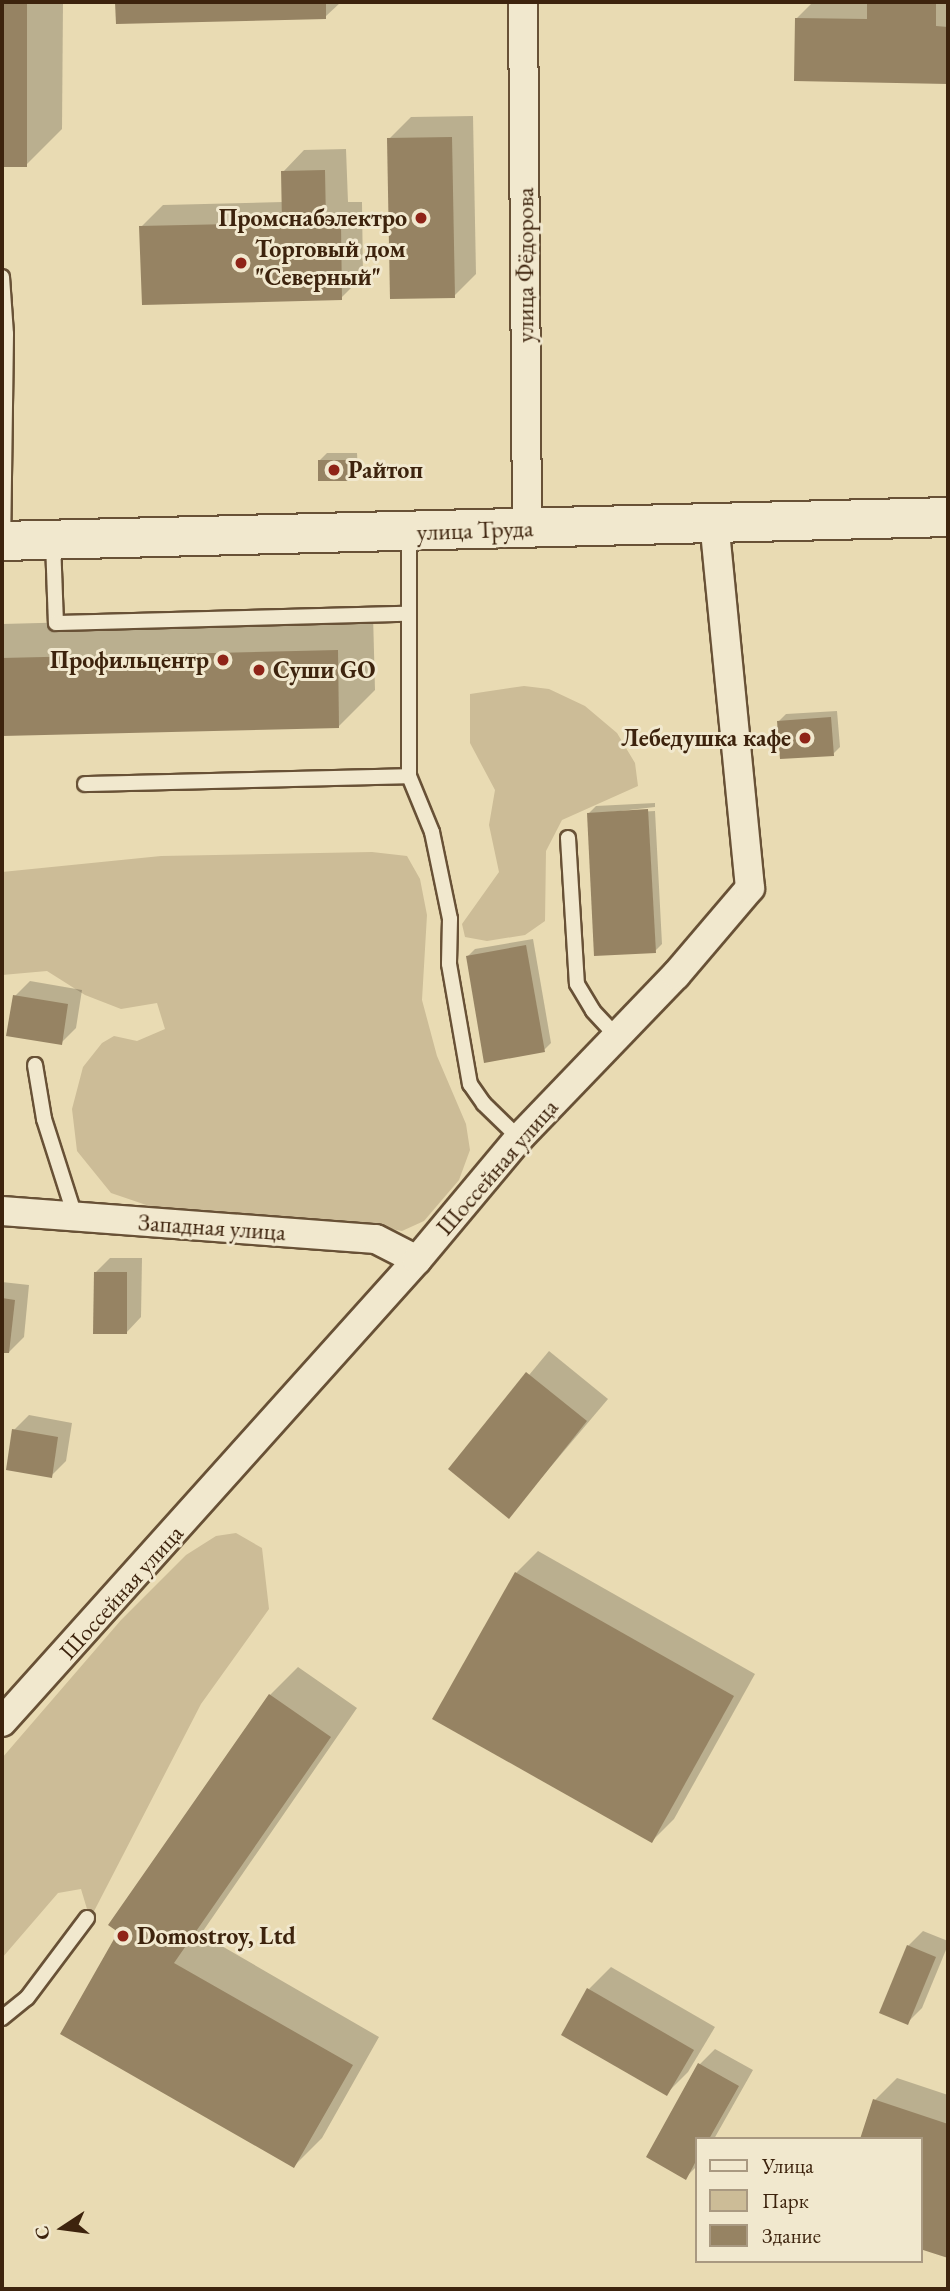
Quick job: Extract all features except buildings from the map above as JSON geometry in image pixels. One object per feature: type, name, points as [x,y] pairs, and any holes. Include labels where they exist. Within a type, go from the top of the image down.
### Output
[{"type":"street","name":"улица Фёдорова","points":[[523,2],[527,528]]},
{"type":"street","name":"улица Труда","points":[[2,541],[948,517]]},
{"type":"street","name":"Шоссейная улица","points":[[2,1722],[417,1260],[519,1138],[676,975],[750,888],[714,524]]},
{"type":"street","name":"Западная улица","points":[[2,1211],[376,1239],[417,1260]]},
{"type":"lane","points":[[2,277],[6,334],[2,541]]},
{"type":"lane","points":[[409,532],[409,776],[432,832],[450,919],[449,964],[470,1084],[484,1104],[519,1138]]},
{"type":"lane","points":[[52,540],[56,623],[408,614]]},
{"type":"lane","points":[[85,784],[409,776]]},
{"type":"lane","points":[[568,838],[577,984],[593,1012],[616,1036]]},
{"type":"lane","points":[[35,1065],[44,1119],[75,1216]]},
{"type":"lane","points":[[2,2018],[27,1998],[87,1917]]},
{"type":"green space","points":[[524,686],[549,689],[585,706],[617,733],[635,763],[638,786],[562,820],[546,851],[545,921],[525,935],[487,941],[465,937],[462,924],[499,872],[489,825],[495,790],[470,743],[470,694]]},
{"type":"green space","points":[[372,852],[407,856],[420,879],[427,915],[422,1000],[437,1056],[466,1124],[470,1150],[459,1180],[424,1221],[402,1231],[358,1223],[164,1211],[111,1193],[77,1151],[72,1109],[83,1067],[102,1043],[114,1036],[137,1041],[165,1029],[157,1003],[121,1009],[85,995],[47,971],[2,975],[2,872],[161,856]]},
{"type":"green space","points":[[236,1533],[262,1548],[269,1609],[201,1704],[90,1919],[81,1889],[58,1893],[2,1958],[2,1758],[121,1620],[186,1555],[216,1536]]},
{"type":"place","name":"Промснабэлектро","points":[[421,218]]},
{"type":"place","name":"Торговый дом \"Северный\"","points":[[241,263]]},
{"type":"place","name":"Райтоп","points":[[334,470]]},
{"type":"place","name":"Профильцентр","points":[[223,660]]},
{"type":"place","name":"Суши GO","points":[[259,670]]},
{"type":"place","name":"Лебедушка кафе","points":[[805,738]]},
{"type":"place","name":"Domostroy, Ltd","points":[[123,1936]]}]
